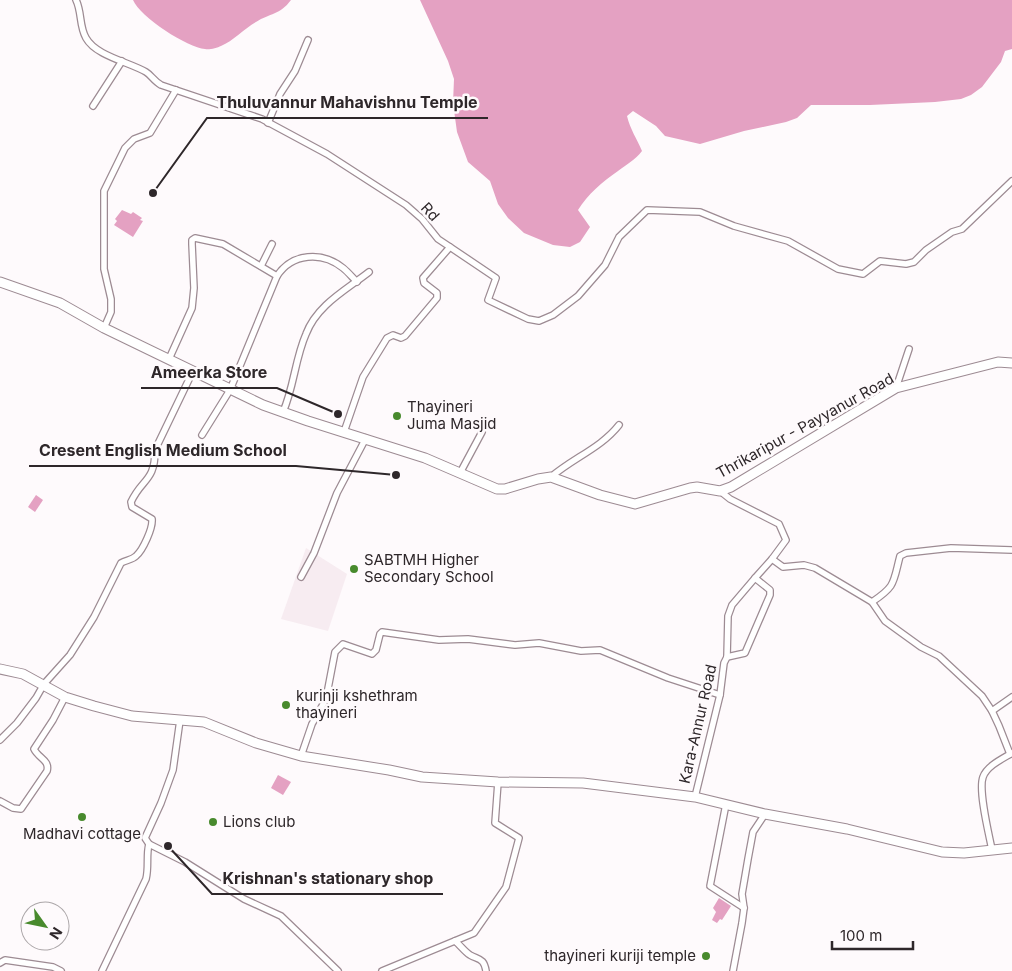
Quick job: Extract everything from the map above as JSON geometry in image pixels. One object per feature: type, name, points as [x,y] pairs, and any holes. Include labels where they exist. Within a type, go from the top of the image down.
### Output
[{"type":"main road","points":[[0,282],[60,303],[104,328],[230,390],[284,412],[425,458],[485,485],[505,489],[538,479],[552,477]]},
{"type":"main road","name":"Thrikaripur - Payyanur Road","points":[[552,477],[600,495],[635,504],[690,488],[697,487],[720,491],[731,487],[896,388],[998,362],[1012,363]]},
{"type":"main road","points":[[0,669],[23,674],[65,697],[132,716],[204,722],[256,743],[301,756],[422,777],[498,782],[583,783],[695,797],[765,814],[847,829],[942,852],[964,853],[1012,848]]},
{"type":"street","name":"Rd","points":[[76,0],[80,12],[80,24],[85,37],[91,44],[149,73],[154,81],[160,85],[268,123],[327,154],[406,205],[422,219],[438,239],[496,278],[488,300],[538,321],[554,314],[578,296],[605,265],[619,237],[647,210],[700,212],[734,226],[788,241],[838,268],[863,274],[880,261],[906,264],[914,262],[926,250],[952,232],[962,229],[1012,182]]},
{"type":"street","points":[[268,123],[280,94],[295,71],[308,40]]},
{"type":"street","points":[[93,106],[122,61]]},
{"type":"street","points":[[104,328],[111,312],[111,299],[104,269],[104,191],[125,148],[134,139],[150,133],[176,90]]},
{"type":"street","points":[[169,359],[192,308],[194,288],[192,240],[195,238],[223,244],[278,276]]},
{"type":"street","points":[[261,266],[272,244]]},
{"type":"street","points":[[344,432],[364,377],[387,338],[393,335],[401,338],[405,336],[437,298],[437,294],[424,283],[423,278],[450,247]]},
{"type":"street","points":[[202,435],[230,390],[283,268],[299,257],[316,257],[334,262],[357,282]]},
{"type":"street","points":[[284,412],[306,332],[325,307],[338,294],[369,272]]},
{"type":"street","points":[[896,388],[909,349]]},
{"type":"street","points":[[0,740],[31,704],[44,684],[70,656],[94,617],[121,563],[138,555],[151,531],[152,520],[132,508],[131,502],[152,474],[155,463],[155,450],[193,371]]},
{"type":"street","points":[[552,477],[571,462],[599,445],[619,425]]},
{"type":"street","points":[[460,473],[482,432]]},
{"type":"street","points":[[301,577],[314,553],[337,493],[366,438]]},
{"type":"street","points":[[720,491],[730,499],[779,524],[786,540],[732,605],[728,616],[727,657]]},
{"type":"street","points":[[872,602],[893,585],[900,556],[906,553],[951,548],[1012,550]]},
{"type":"street","points":[[772,559],[783,567],[804,565],[816,568],[872,602],[885,621],[921,647],[939,656],[982,696],[992,711],[1011,754],[991,766],[983,777],[982,802],[992,850]]},
{"type":"street","name":"Kara-Annur Road","points":[[695,797],[720,695],[724,663],[727,657],[745,653],[770,595],[770,590],[755,578]]},
{"type":"street","points":[[301,756],[312,724],[326,699],[335,652],[343,644],[372,654],[376,650],[382,632],[439,640],[468,639],[515,645],[539,643],[582,651],[600,650],[668,678],[720,695]]},
{"type":"street","points":[[0,801],[12,808],[21,809],[47,771],[47,763],[35,753],[34,749],[65,697]]},
{"type":"street","points":[[992,711],[1012,697]]},
{"type":"street","points":[[180,720],[173,770],[145,838],[149,844],[185,862],[244,899],[281,916],[338,971]]},
{"type":"street","points":[[382,971],[474,933],[506,887],[519,838],[495,823],[498,782]]},
{"type":"street","points":[[726,804],[710,886],[744,908]]},
{"type":"street","points":[[733,971],[744,908],[742,894],[753,832],[765,814]]},
{"type":"street","points":[[102,971],[146,879],[149,844]]},
{"type":"street","points":[[455,941],[470,955],[478,957],[485,965],[486,971]]},
{"type":"street","points":[[0,962],[5,960],[53,967],[61,971]]},
{"type":"shaded area","points":[[133,0],[291,0],[279,11],[256,22],[225,44],[207,49],[197,47],[177,38],[154,23],[137,7]]},
{"type":"shaded area","points":[[420,0],[1012,0],[1012,49],[1005,51],[1001,62],[982,87],[961,99],[870,105],[811,105],[797,118],[786,122],[744,131],[700,144],[665,136],[656,126],[633,111],[627,116],[642,151],[601,184],[582,204],[578,210],[590,227],[580,242],[570,247],[553,245],[524,233],[508,218],[498,204],[490,181],[468,162],[457,132],[453,103],[454,79],[448,61]]},
{"type":"shaded area","points":[[122,210],[131,214],[133,212],[142,218],[140,220],[143,221],[133,237],[114,225],[117,221],[115,219]]},
{"type":"shaded area","points":[[36,495],[43,500],[35,512],[28,507]]},
{"type":"shaded area","points":[[306,548],[347,574],[328,631],[281,619]]},
{"type":"shaded area","points":[[278,775],[291,782],[283,795],[271,788]]},
{"type":"shaded area","points":[[719,898],[731,906],[722,920],[720,919],[717,923],[712,920],[716,912],[713,908]]},
{"type":"place","name":"Thuluvannur Mahavishnu Temple","points":[[153,193]]},
{"type":"place","name":"Ameerka Store","points":[[338,414]]},
{"type":"place","name":"Thayineri Juma Masjid","points":[[397,416]]},
{"type":"place","name":"Cresent English Medium School","points":[[396,475]]},
{"type":"place","name":"SABTMH Higher Secondary School","points":[[354,569]]},
{"type":"place","name":"kurinji kshethram thayineri","points":[[286,705]]},
{"type":"place","name":"Madhavi cottage","points":[[82,817]]},
{"type":"place","name":"Lions club","points":[[213,822]]},
{"type":"place","name":"Krishnan's stationary shop","points":[[168,846]]},
{"type":"place","name":"thayineri kuriji temple","points":[[706,956]]}]
